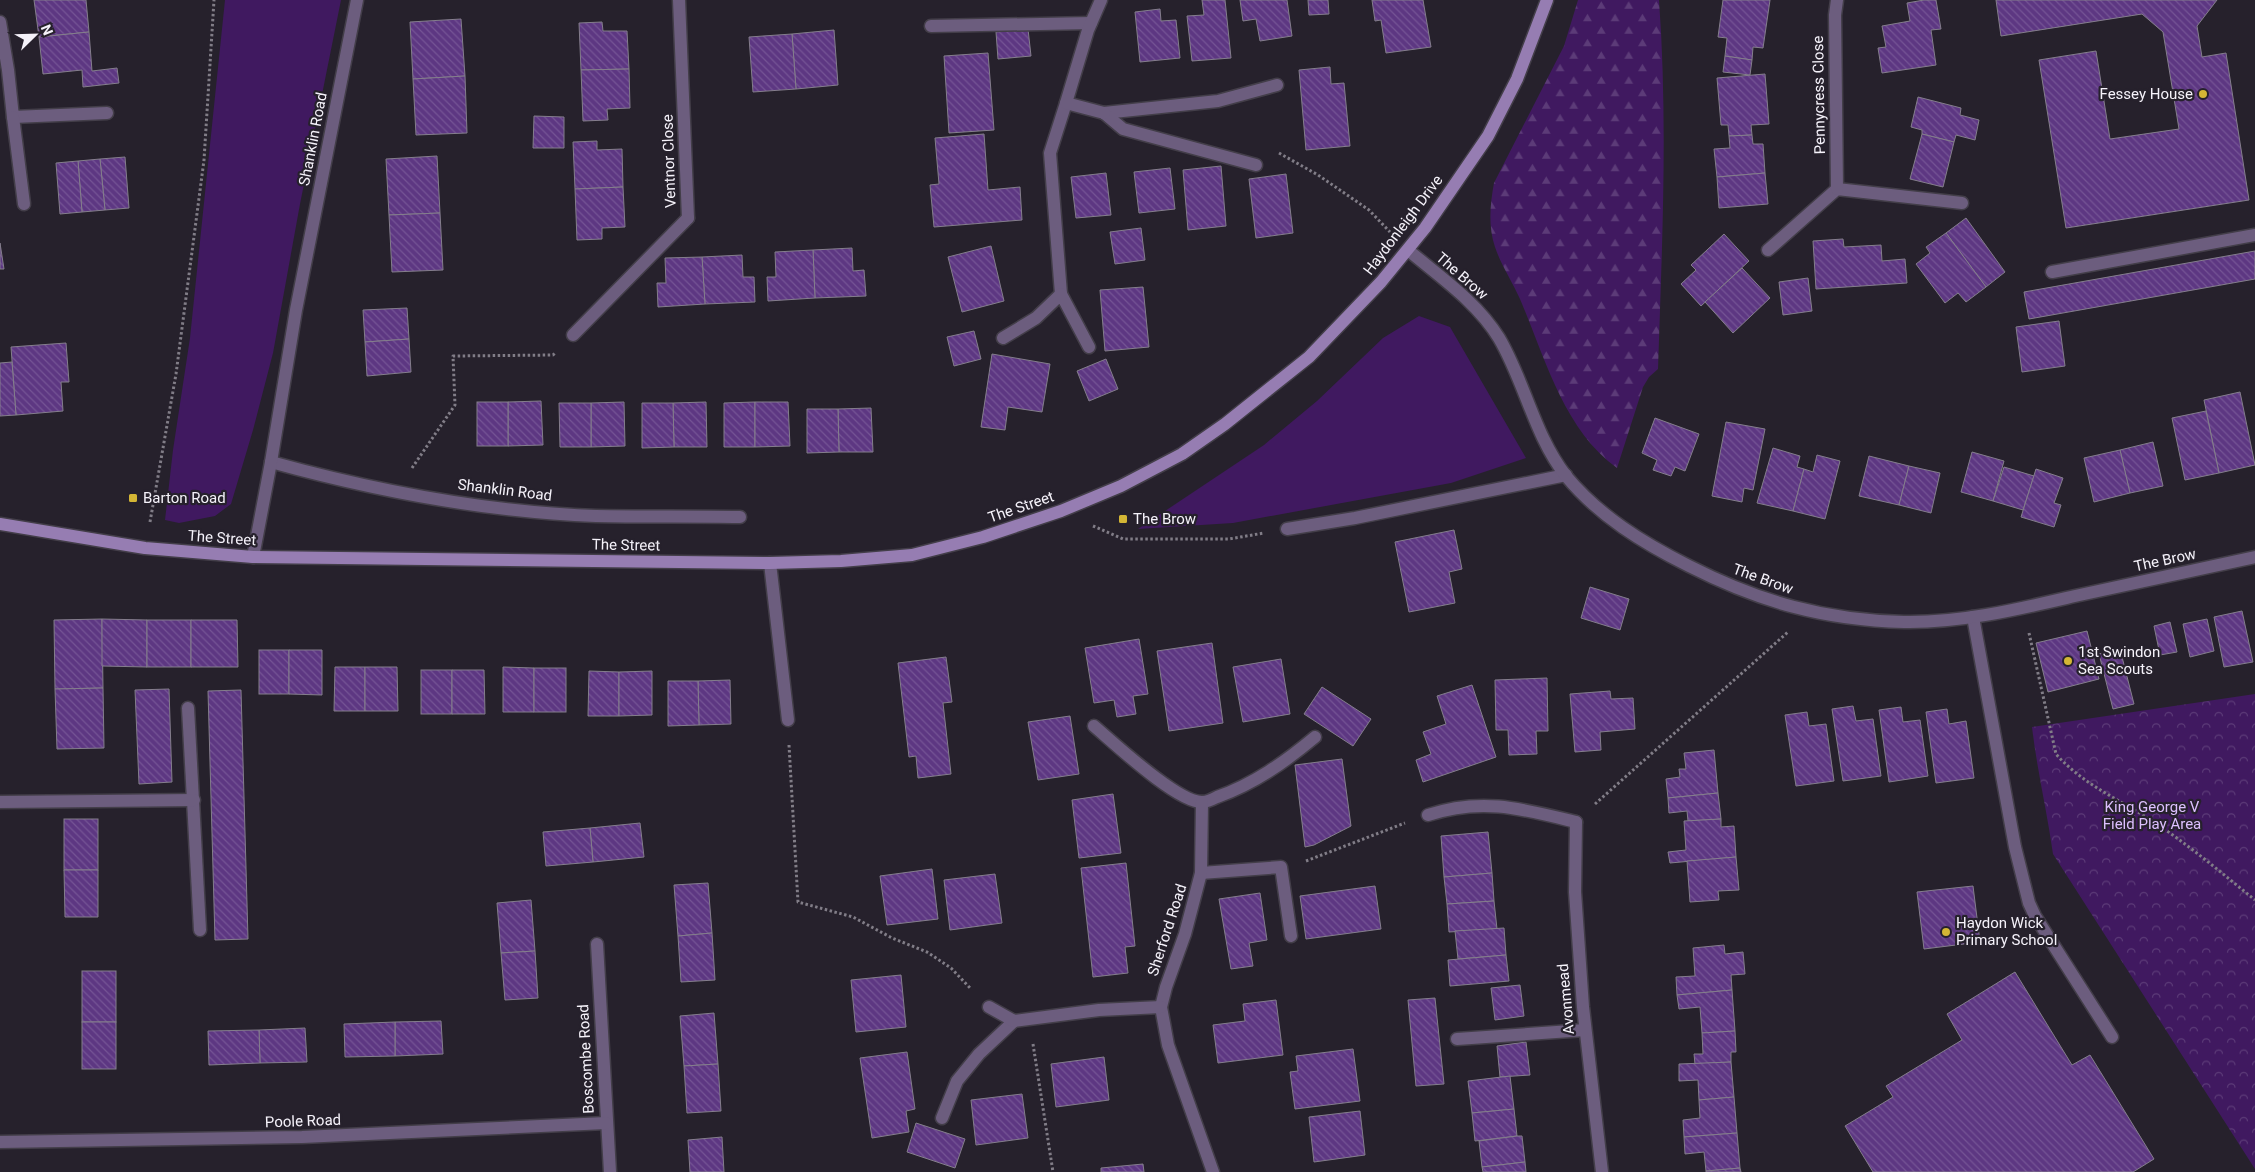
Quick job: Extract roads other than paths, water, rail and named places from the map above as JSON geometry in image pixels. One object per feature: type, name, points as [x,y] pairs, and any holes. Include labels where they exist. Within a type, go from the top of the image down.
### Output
[{"type":"street","name":"Shanklin Road","points":[[253,557],[296,310],[357,0]]},
{"type":"street","name":"Ventnor Close","points":[[573,335],[688,218],[679,0]]},
{"type":"street","points":[[1089,347],[1061,294],[1050,153],[1100,0]]},
{"type":"street","name":"Haydonleigh Drive","points":[[1225,424],[1310,357],[1360,306],[1408,250],[1488,136],[1517,79],[1547,0]]},
{"type":"street","name":"Pennycress Close","points":[[1837,0],[1835,33],[1837,189]]},
{"type":"street","points":[[0,22],[4,84],[13,118],[24,204]]},
{"type":"street","points":[[931,26],[1091,23]]},
{"type":"street","points":[[1066,102],[1104,113],[1218,102],[1277,85]]},
{"type":"street","points":[[13,118],[107,113]]},
{"type":"street","points":[[1104,113],[1123,129],[1256,165]]},
{"type":"street","points":[[1768,250],[1837,189],[1962,203]]},
{"type":"street","points":[[2052,272],[2255,235]]},
{"type":"street","name":"The Brow","points":[[1408,250],[1471,302],[1486,320],[1508,355],[1542,434],[1566,475],[1612,520],[1678,560],[1748,593],[1811,612],[1905,622],[1973,617],[2023,608],[2255,557]]},
{"type":"street","points":[[1003,338],[1036,318],[1061,294]]},
{"type":"street","name":"The Street","points":[[0,524],[145,548],[253,557],[770,563],[841,561],[912,555],[983,537],[1060,511],[1154,470],[1182,454],[1225,424]]},
{"type":"street","name":"Shanklin Road","points":[[271,462],[340,481],[397,492],[523,510],[586,515],[740,517]]},
{"type":"street","points":[[1287,529],[1355,518],[1566,475]]},
{"type":"street","points":[[770,563],[788,720]]},
{"type":"street","points":[[1973,617],[2015,847],[2029,903],[2035,916],[2112,1038]]},
{"type":"street","points":[[188,708],[200,930]]},
{"type":"street","points":[[1094,726],[1182,796],[1202,802],[1229,793],[1269,772],[1314,737]]},
{"type":"street","points":[[0,802],[194,800]]},
{"type":"street","name":"Sherford Road","points":[[1202,802],[1201,873],[1186,934],[1166,986],[1161,1007],[1168,1045],[1214,1172]]},
{"type":"street","name":"Avonmead","points":[[1428,815],[1466,806],[1490,805],[1517,807],[1576,822],[1574,892],[1585,1030],[1602,1172]]},
{"type":"street","points":[[1201,873],[1281,867],[1291,936]]},
{"type":"street","name":"Boscombe Road","points":[[597,944],[610,1172]]},
{"type":"street","points":[[989,1007],[1014,1021]]},
{"type":"street","points":[[942,1118],[957,1081],[979,1054],[1014,1021],[1099,1010],[1161,1007]]},
{"type":"street","points":[[1457,1039],[1585,1030]]},
{"type":"street","name":"Poole Road","points":[[0,1142],[302,1137],[606,1124]]},
{"type":"place","name":"Fessey House","points":[[2203,94]]},
{"type":"place","name":"Barton Road","points":[[133,498]]},
{"type":"place","name":"The Brow","points":[[1123,519]]},
{"type":"place","name":"1st Swindon Sea Scouts","points":[[2068,661]]},
{"type":"place","name":"Haydon Wick Primary School","points":[[1946,932]]},
{"type":"park label","name":"King George V Field Play Area","points":[[2152,816]]}]
